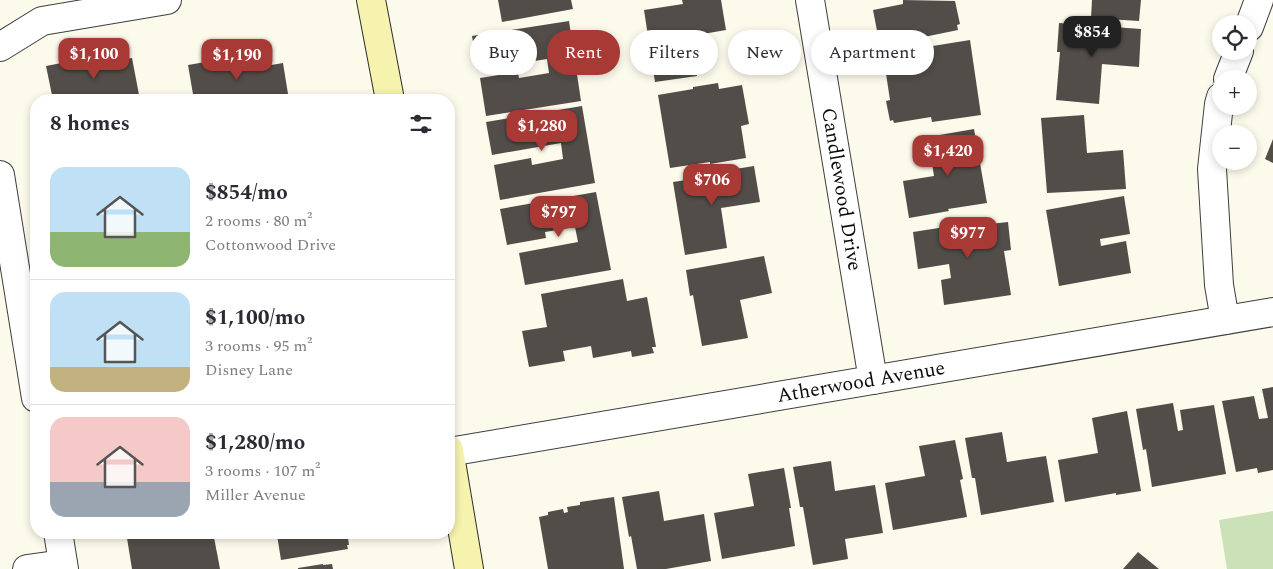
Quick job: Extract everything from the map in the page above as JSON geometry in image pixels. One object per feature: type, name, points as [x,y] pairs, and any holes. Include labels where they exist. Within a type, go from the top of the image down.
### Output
[{"type":"main road","points":[[371,0],[389,94]]},
{"type":"main road","points":[[455,486],[469,569]]},
{"type":"street","points":[[0,46],[42,21],[167,0]]},
{"type":"street","name":"Candlewood Drive","points":[[810,0],[873,380]]},
{"type":"street","points":[[1253,15],[1259,0]]},
{"type":"street","points":[[1218,115],[1212,170],[1219,285],[1225,320]]},
{"type":"street","points":[[0,175],[30,361]]},
{"type":"street","name":"Atherwood Avenue","points":[[455,450],[1273,312]]},
{"type":"street","points":[[27,569],[64,566],[59,539]]},
{"type":"green space","points":[[1273,511],[1273,569],[1227,569],[1219,520]]},
{"type":"building","points":[[498,0],[571,0],[573,9],[502,22]]},
{"type":"building","points":[[682,0],[721,0],[726,30],[647,30],[644,10],[683,4]]},
{"type":"building","points":[[903,0],[955,1],[960,24],[957,25],[958,30],[934,35],[934,30],[877,30],[873,10],[903,4]]},
{"type":"building","points":[[1092,0],[1141,0],[1139,21],[1091,18]]},
{"type":"building","points":[[569,21],[570,30],[547,30],[547,59],[537,61],[537,30],[511,30]]},
{"type":"building","points":[[1059,23],[1141,29],[1139,67],[1102,64],[1099,104],[1056,100],[1060,52],[1057,52]]},
{"type":"building","points":[[970,40],[981,115],[932,122],[931,117],[894,123],[893,120],[890,121],[886,101],[890,100],[886,75],[934,75],[934,46]]},
{"type":"building","points":[[103,55],[104,63],[132,58],[139,94],[52,94],[46,66]]},
{"type":"building","points":[[240,56],[242,70],[283,63],[288,94],[193,94],[188,65]]},
{"type":"building","points":[[547,73],[547,75],[577,75],[581,101],[486,116],[480,78],[499,75],[518,75],[519,78]]},
{"type":"building","points":[[654,75],[697,76],[655,82]]},
{"type":"building","points":[[718,83],[719,89],[742,85],[749,124],[741,126],[746,158],[670,168],[658,95]]},
{"type":"building","points":[[582,106],[595,183],[500,200],[494,165],[531,158],[532,165],[563,159],[561,143],[492,155],[486,122]]},
{"type":"building","points":[[1084,115],[1087,153],[1123,150],[1126,189],[1047,193],[1041,118]]},
{"type":"building","points":[[974,129],[987,203],[909,218],[903,181],[934,176],[928,137]]},
{"type":"building","points":[[1273,139],[1273,163],[1265,159]]},
{"type":"building","points":[[754,166],[760,202],[721,208],[727,248],[685,255],[673,182],[712,176],[711,173]]},
{"type":"building","points":[[596,192],[611,270],[525,285],[519,253],[578,242],[575,227],[545,232],[546,238],[507,245],[500,209]]},
{"type":"building","points":[[1124,196],[1130,234],[1100,239],[1101,246],[1126,241],[1131,273],[1059,286],[1046,210]]},
{"type":"building","points":[[990,220],[990,224],[1008,222],[1011,250],[1004,251],[1011,295],[944,305],[941,280],[951,278],[949,264],[918,269],[913,232]]},
{"type":"building","points":[[764,256],[772,293],[740,300],[748,338],[702,346],[693,295],[690,296],[686,270]]},
{"type":"building","points":[[623,279],[627,301],[647,297],[656,347],[652,347],[654,353],[632,357],[631,351],[593,358],[591,346],[563,351],[565,361],[529,367],[522,331],[547,327],[541,294]]},
{"type":"building","points":[[1273,387],[1273,470],[1258,473],[1257,468],[1236,472],[1222,401],[1254,396],[1259,419],[1268,418],[1262,389]]},
{"type":"building","points":[[1173,403],[1178,431],[1183,430],[1180,410],[1214,405],[1226,474],[1152,487],[1146,449],[1143,450],[1136,409]]},
{"type":"building","points":[[1127,411],[1141,491],[1116,495],[1116,493],[1065,502],[1058,460],[1098,453],[1092,418]]},
{"type":"building","points":[[1002,432],[1007,462],[1046,456],[1054,502],[981,515],[975,478],[972,478],[965,438]]},
{"type":"building","points":[[955,440],[963,479],[960,480],[967,517],[893,530],[885,483],[925,476],[919,446]]},
{"type":"building","points":[[831,461],[835,491],[875,485],[883,533],[845,539],[848,559],[813,565],[803,507],[800,507],[793,467]]},
{"type":"building","points":[[784,468],[795,546],[722,559],[714,513],[754,506],[748,474]]},
{"type":"building","points":[[659,491],[664,521],[704,514],[711,561],[666,569],[637,569],[622,497]]},
{"type":"building","points":[[614,497],[624,569],[548,569],[539,517],[548,515],[548,512],[563,509],[564,513],[568,512],[567,507],[580,505],[580,502]]},
{"type":"building","points":[[127,539],[214,539],[220,569],[132,569]]},
{"type":"building","points":[[278,539],[348,539],[348,549],[281,560]]},
{"type":"building","points":[[1138,552],[1159,569],[1123,569]]},
{"type":"building","points":[[332,564],[333,569],[298,569],[298,568]]}]
